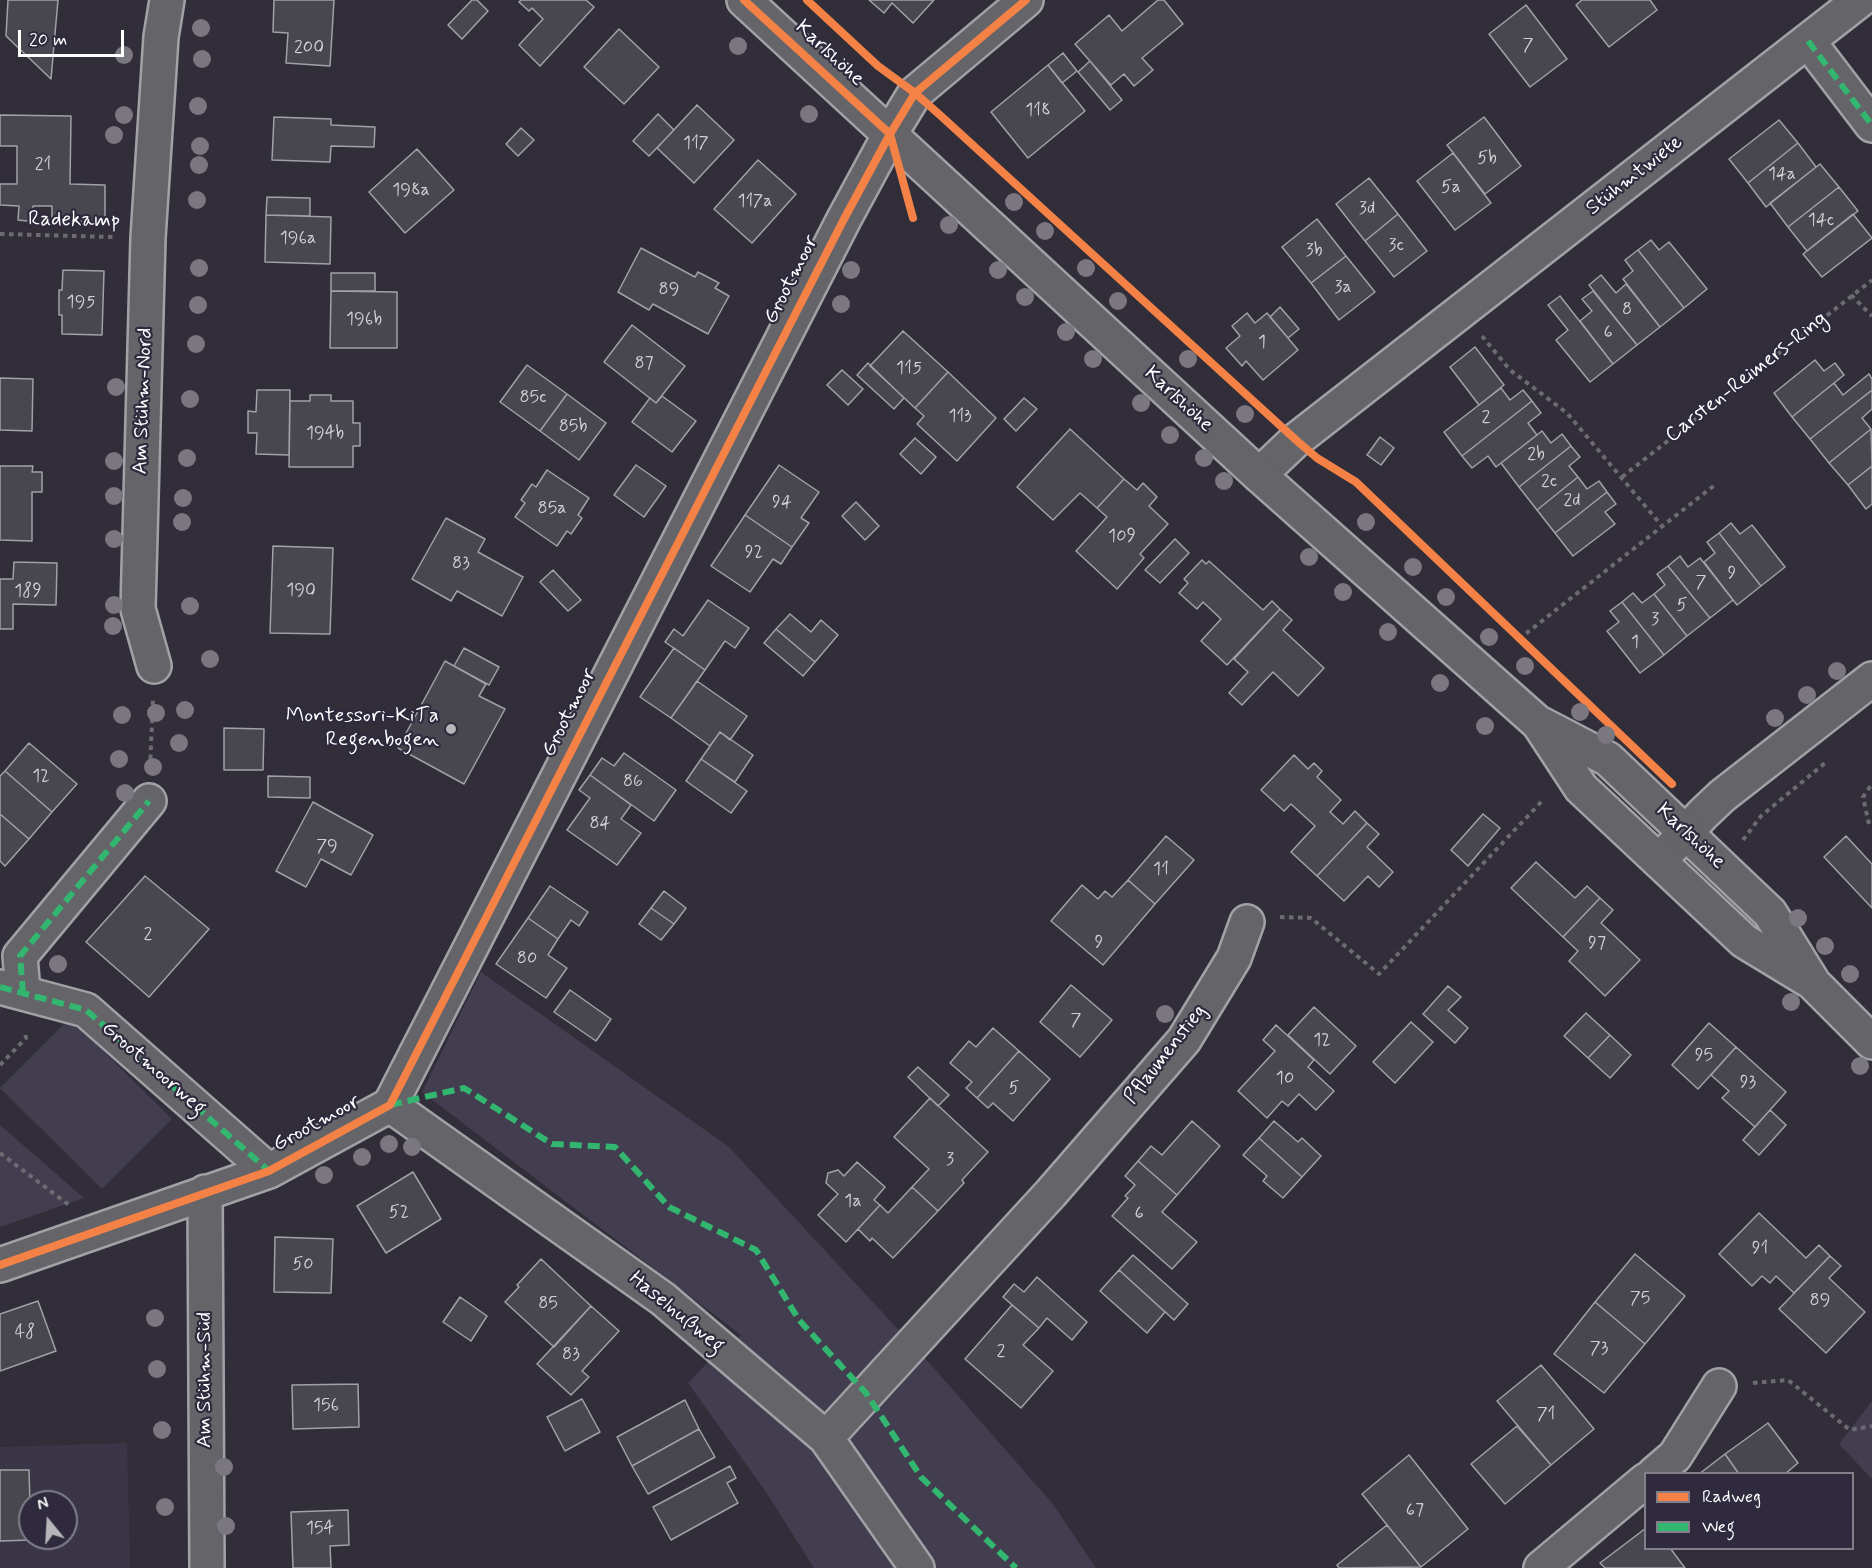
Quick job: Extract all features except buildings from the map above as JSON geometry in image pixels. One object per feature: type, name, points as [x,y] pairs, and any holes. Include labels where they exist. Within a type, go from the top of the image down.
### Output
[{"type":"street","name":"Am Stühm-Nord","points":[[154,666],[138,609],[148,238],[161,37],[167,0]]},
{"type":"street","name":"Karlshöhe","points":[[744,0],[1259,476],[1537,722],[1608,759],[1770,913],[1814,984],[1872,1042]]},
{"type":"street","name":"Grootmoor","points":[[0,1265],[269,1171],[390,1105],[844,219],[890,134],[915,93],[1026,0]]},
{"type":"street","name":"Stühmtwiete","points":[[1259,476],[1296,441],[1461,310],[1860,0]]},
{"type":"street","points":[[1808,41],[1872,125]]},
{"type":"street","points":[[1659,861],[1722,796],[1872,680]]},
{"type":"street","name":"Karlshöhe","points":[[1537,722],[1581,788],[1744,941],[1814,984]]},
{"type":"street","points":[[12,990],[21,956],[149,801]]},
{"type":"street","name":"Pflaumenstieg","points":[[826,1438],[1051,1193],[1184,1040],[1234,958],[1247,922]]},
{"type":"street","name":"Grootmoorweg","points":[[12,990],[86,1010],[269,1171]]},
{"type":"street","name":"Haselnußweg","points":[[390,1105],[663,1299],[826,1438],[917,1568]]},
{"type":"street","name":"Am Stühm-Süd","points":[[205,1192],[207,1568]]},
{"type":"street","points":[[1655,1472],[1675,1456],[1719,1386]]},
{"type":"street","points":[[1540,1568],[1644,1482]]},
{"type":"path","points":[[1851,295],[1872,316]]},
{"type":"path","points":[[1461,310],[1510,370],[1567,413],[1662,526]]},
{"type":"path","points":[[1519,639],[1716,484]]},
{"type":"path","points":[[149,801],[154,666]]},
{"type":"path","points":[[1737,847],[1761,816],[1826,763]]},
{"type":"path","points":[[1869,824],[1863,797],[1872,784]]},
{"type":"path","points":[[1247,922],[1281,917],[1311,918],[1379,974],[1543,800]]},
{"type":"path","points":[[0,1065],[26,1038],[12,990]]},
{"type":"path","points":[[0,1153],[102,1230]]},
{"type":"path","points":[[1719,1386],[1788,1380],[1850,1430],[1872,1426]]},
{"type":"shaded area","points":[[481,972],[729,1147],[932,1366],[1052,1503],[1096,1568],[814,1568],[768,1495],[688,1383],[707,1363],[741,1335],[422,1092]]},
{"type":"shaded area","points":[[70,1018],[172,1119],[102,1189],[0,1088]]},
{"type":"shaded area","points":[[0,1125],[84,1198],[0,1227]]},
{"type":"shaded area","points":[[1872,1401],[1872,1479],[1839,1444]]},
{"type":"shaded area","points":[[127,1443],[130,1568],[0,1568],[0,1447]]},
{"type":"marked path","points":[[1808,41],[1872,125]]},
{"type":"marked path","points":[[23,993],[20,956],[149,801]]},
{"type":"marked path","points":[[0,987],[86,1010],[269,1171]]},
{"type":"marked path","points":[[390,1105],[464,1088],[552,1144],[615,1147],[669,1207],[756,1250],[799,1320],[866,1393],[921,1477],[1016,1568]]},
{"type":"cycle path","points":[[744,0],[890,134]]},
{"type":"cycle path","points":[[807,0],[878,66],[915,93],[941,116],[1296,440],[1317,458],[1356,482],[1672,784]]},
{"type":"cycle path","points":[[0,1265],[269,1171],[390,1105],[844,219],[890,134],[915,93],[1026,0]]},
{"type":"cycle path","points":[[890,134],[913,218]]},
{"type":"place","name":"Montessori-KiTa Regenbogen","points":[[451,729]]}]
